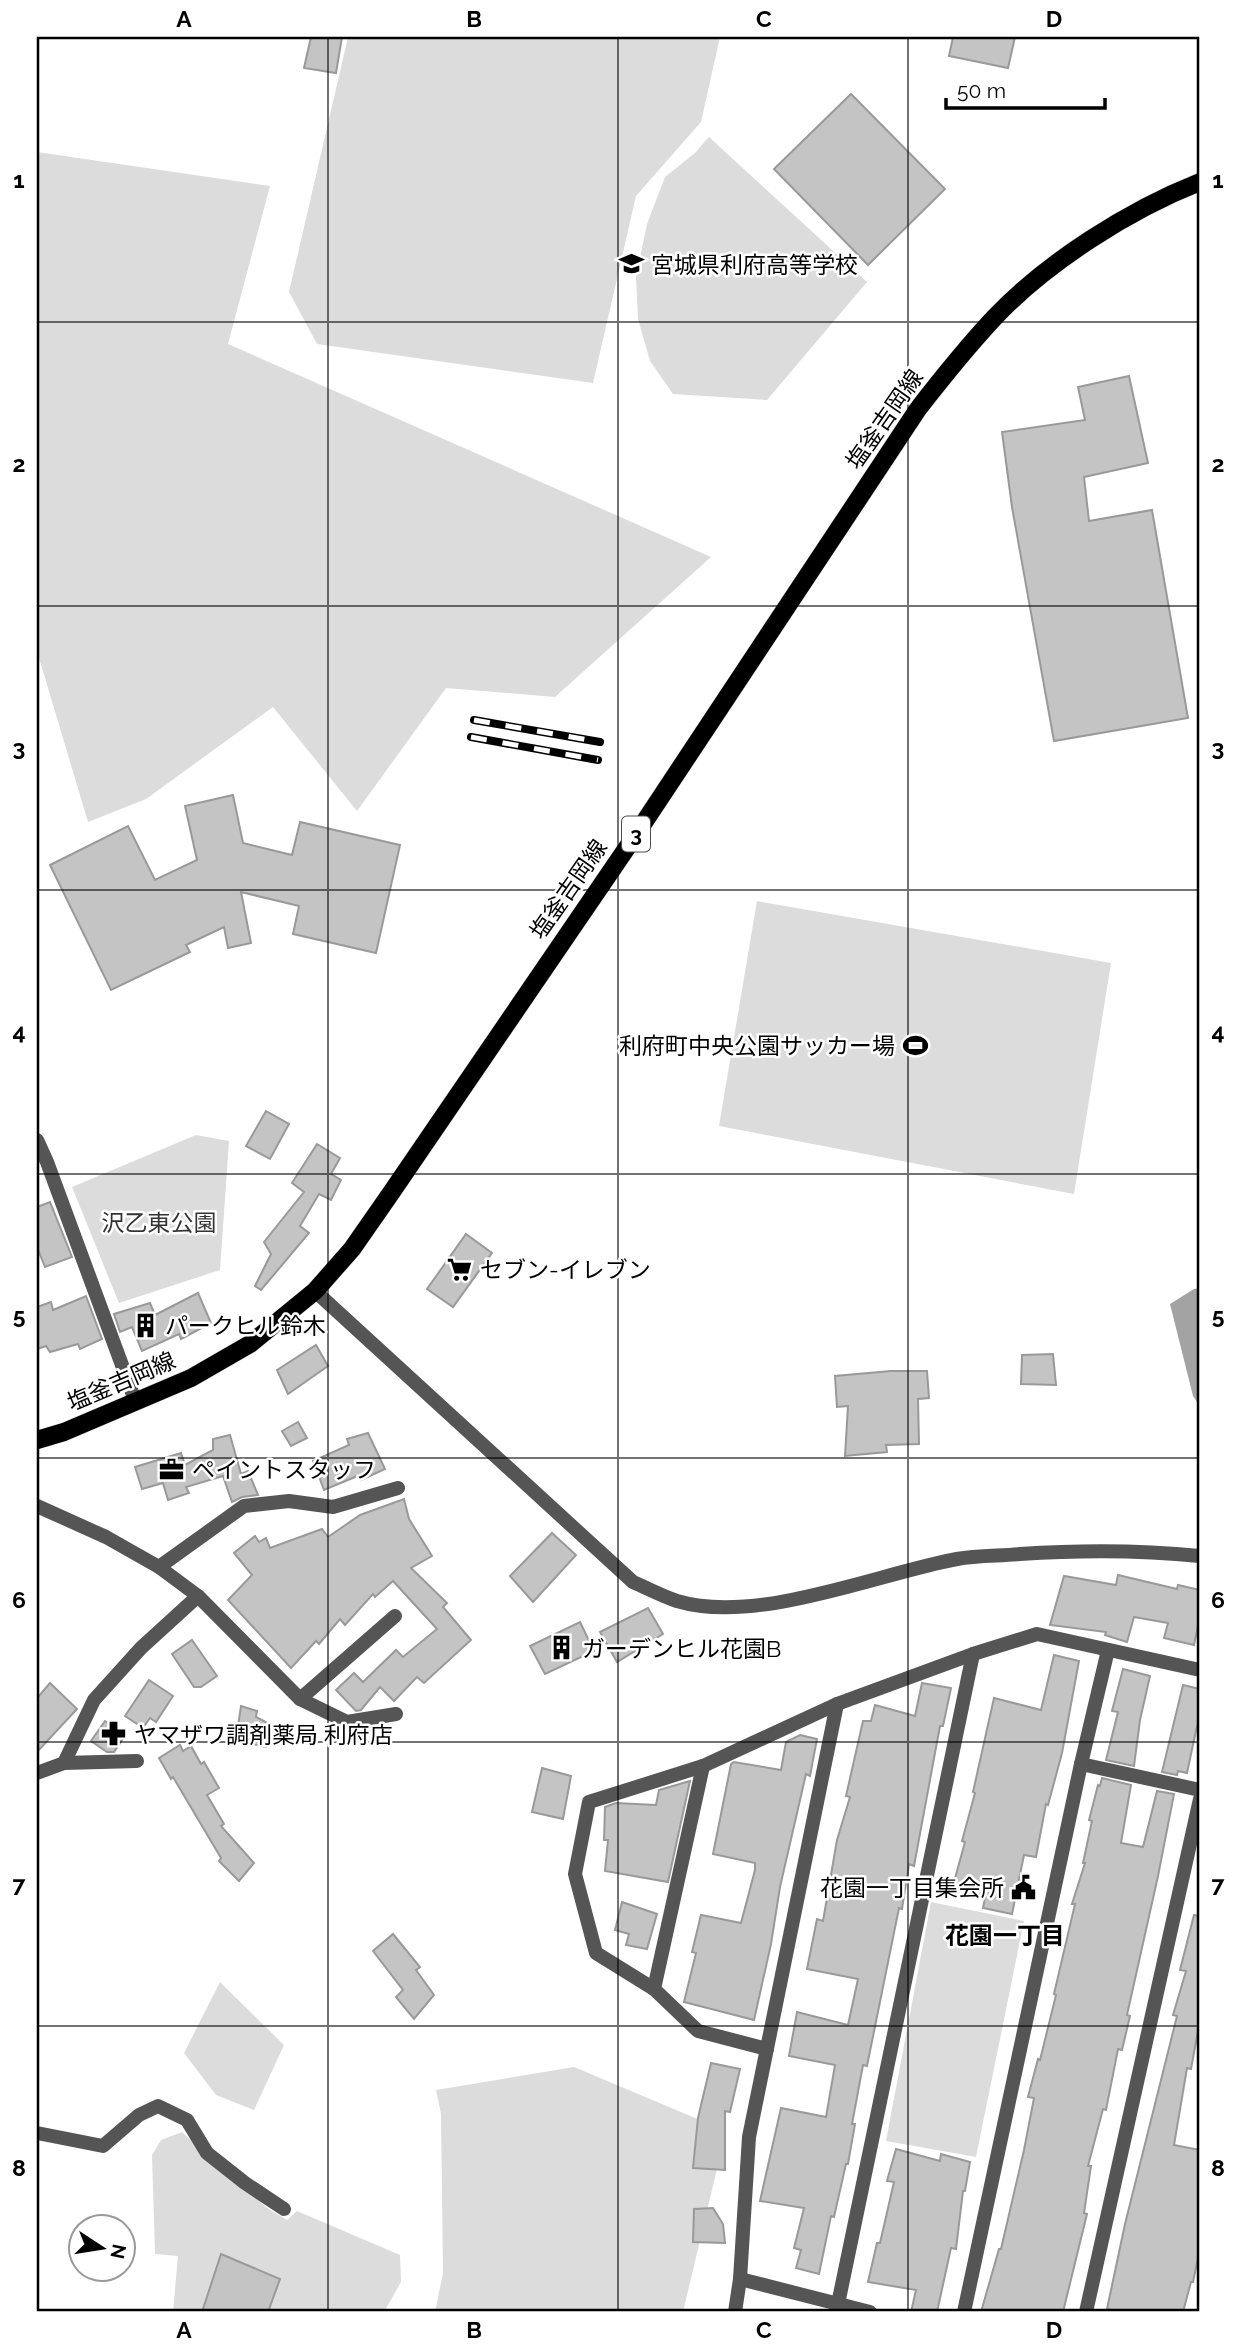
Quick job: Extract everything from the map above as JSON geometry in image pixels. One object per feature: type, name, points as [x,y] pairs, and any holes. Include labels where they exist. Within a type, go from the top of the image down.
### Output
[{"type":"main road","name":"塩釜吉岡線","points":[[37,1440],[64,1432],[191,1378],[250,1345],[315,1292],[352,1249],[391,1193],[637,833],[948,369],[996,316],[1054,265],[1147,205],[1200,183]]},
{"type":"street","points":[[37,1140],[42,1164],[136,1403]]},
{"type":"street","points":[[315,1292],[633,1582],[677,1601],[749,1607],[959,1558],[1075,1551],[1151,1551],[1200,1556]]},
{"type":"street","points":[[159,1567],[244,1506],[289,1501],[333,1507],[398,1488]]},
{"type":"street","points":[[37,1506],[106,1536],[159,1567],[198,1596],[300,1699],[347,1722],[396,1714]]},
{"type":"street","points":[[64,1763],[94,1700],[141,1648],[198,1596]]},
{"type":"street","points":[[300,1699],[395,1616]]},
{"type":"street","points":[[767,2049],[698,2031],[654,1989],[596,1953],[575,1874],[589,1802],[703,1766],[837,1704],[972,1654],[1037,1634],[1200,1670]]},
{"type":"street","points":[[964,2312],[1081,1764],[1108,1650]]},
{"type":"street","points":[[838,2304],[972,1654]]},
{"type":"street","points":[[735,2312],[740,2279],[749,2137],[837,1704]]},
{"type":"street","points":[[37,1773],[64,1763],[137,1761]]},
{"type":"street","points":[[1081,1764],[1200,1790]]},
{"type":"street","points":[[654,1989],[703,1766]]},
{"type":"street","points":[[1086,2312],[1200,1799]]},
{"type":"street","points":[[37,2133],[103,2146],[139,2115],[158,2106],[187,2120],[207,2153],[244,2183],[284,2209]]},
{"type":"street","points":[[740,2279],[870,2312]]},
{"type":"green space","points":[[348,37],[720,37],[701,122],[636,196],[593,383],[317,344],[289,292]]},
{"type":"green space","points":[[709,137],[867,282],[767,400],[673,394],[650,361],[638,319],[636,277],[647,224],[665,177],[695,153]]},
{"type":"green space","points":[[37,152],[270,186],[228,344],[711,557],[555,697],[446,688],[357,811],[273,707],[146,799],[88,822],[37,651]]},
{"type":"green space","name":"利府町中央公園サッカー場","points":[[757,901],[1111,963],[1074,1194],[719,1126]]},
{"type":"green space","name":"沢乙東公園","points":[[196,1135],[229,1141],[220,1270],[119,1303],[72,1187]]},
{"type":"green space","points":[[931,1902],[1024,1921],[976,2157],[886,2141]]},
{"type":"green space","points":[[220,1982],[284,2045],[254,2110],[216,2095],[184,2053]]},
{"type":"green space","points":[[574,2067],[726,2131],[683,2312],[435,2312],[443,2273],[441,2114],[436,2090]]},
{"type":"green space","points":[[182,2132],[267,2208],[287,2220],[297,2211],[400,2255],[401,2282],[384,2312],[173,2312],[178,2256],[155,2254],[152,2155],[161,2140]]},
{"type":"shaded area","points":[[1200,1288],[1200,1406],[1193,1396],[1170,1304]]},
{"type":"building","points":[[311,37],[342,37],[336,73],[304,68]]},
{"type":"building","points":[[953,37],[1015,37],[1008,68],[949,56]]},
{"type":"building","points":[[851,94],[945,189],[868,265],[774,169]]},
{"type":"building","points":[[1129,376],[1148,463],[1084,477],[1089,521],[1152,510],[1188,718],[1054,741],[1012,507],[1002,432],[1085,420],[1078,387]]},
{"type":"building","points":[[233,795],[243,843],[292,855],[300,822],[400,845],[376,953],[293,934],[299,906],[241,892],[251,943],[228,948],[224,927],[186,945],[190,952],[111,990],[50,865],[128,826],[155,880],[197,860],[185,806]]},
{"type":"building","points":[[266,1111],[289,1124],[270,1159],[246,1146]]},
{"type":"building","points":[[317,1144],[340,1158],[331,1174],[341,1180],[331,1200],[319,1194],[300,1226],[309,1233],[261,1290],[255,1286],[271,1254],[264,1242],[304,1192],[292,1183]]},
{"type":"building","points":[[50,1202],[72,1257],[45,1267],[37,1247],[37,1207]]},
{"type":"building","points":[[466,1234],[492,1253],[453,1307],[427,1289]]},
{"type":"building","points":[[198,1293],[211,1323],[181,1339],[179,1334],[142,1351],[132,1327],[120,1332],[114,1314],[150,1303],[155,1315]]},
{"type":"building","points":[[86,1296],[102,1339],[80,1349],[78,1344],[50,1352],[46,1346],[37,1349],[37,1307],[51,1302],[53,1310]]},
{"type":"building","points":[[316,1345],[328,1366],[288,1394],[277,1370]]},
{"type":"building","points":[[1053,1354],[1056,1385],[1021,1384],[1022,1355]]},
{"type":"building","points":[[927,1371],[929,1398],[918,1399],[919,1444],[886,1445],[887,1452],[845,1456],[848,1406],[837,1407],[835,1376]]},
{"type":"building","points":[[298,1422],[307,1438],[291,1446],[282,1431]]},
{"type":"building","points":[[368,1433],[385,1469],[361,1480],[360,1475],[324,1490],[313,1461],[349,1445],[347,1439]]},
{"type":"building","points":[[230,1435],[241,1474],[248,1471],[258,1495],[242,1497],[232,1502],[223,1476],[186,1487],[189,1493],[168,1500],[163,1483],[142,1489],[135,1467],[181,1453],[185,1465],[213,1450],[213,1439]]},
{"type":"building","points":[[404,1499],[409,1519],[432,1556],[411,1568],[447,1603],[443,1607],[471,1640],[424,1683],[417,1677],[394,1701],[380,1687],[361,1710],[356,1711],[336,1690],[354,1673],[363,1682],[396,1650],[403,1657],[437,1629],[393,1581],[375,1597],[373,1594],[345,1625],[340,1619],[319,1644],[316,1641],[291,1668],[228,1600],[252,1575],[234,1553],[255,1536],[259,1542],[266,1538],[270,1548],[322,1529],[328,1537],[360,1515]]},
{"type":"building","points":[[552,1533],[576,1555],[533,1602],[510,1576]]},
{"type":"building","points":[[1118,1575],[1177,1589],[1178,1585],[1200,1590],[1200,1616],[1194,1645],[1164,1638],[1168,1623],[1134,1617],[1127,1642],[1105,1635],[1106,1632],[1050,1625],[1064,1576],[1116,1585]]},
{"type":"building","points":[[648,1608],[663,1634],[617,1662],[600,1632]]},
{"type":"building","name":"ガーデンヒル花園B","points":[[580,1622],[594,1651],[545,1674],[530,1646]]},
{"type":"building","points":[[192,1640],[217,1676],[201,1687],[194,1687],[172,1654]]},
{"type":"building","points":[[1054,1655],[1079,1661],[1062,1753],[1048,1805],[1046,1804],[1036,1857],[1024,1855],[1012,1914],[983,1908],[985,1898],[951,1893],[965,1842],[962,1841],[975,1793],[973,1792],[994,1698],[1041,1710]]},
{"type":"building","points":[[1123,1669],[1150,1676],[1140,1720],[1134,1766],[1106,1760],[1118,1712],[1112,1711]]},
{"type":"building","points":[[149,1680],[173,1696],[156,1722],[150,1718],[143,1728],[125,1716]]},
{"type":"building","points":[[50,1683],[77,1709],[37,1752],[37,1698]]},
{"type":"building","points":[[922,1683],[951,1688],[943,1726],[940,1726],[914,1866],[909,1864],[902,1909],[899,1908],[867,2066],[863,2065],[848,2164],[834,2217],[831,2216],[819,2274],[796,2268],[801,2250],[794,2248],[804,2208],[760,2201],[781,2108],[826,2117],[835,2065],[789,2056],[797,2012],[848,2025],[858,1979],[807,1969],[817,1919],[823,1921],[837,1840],[850,1797],[846,1796],[863,1721],[871,1721],[875,1705],[915,1716]]},
{"type":"building","points":[[1183,1685],[1200,1689],[1200,1726],[1197,1726],[1187,1773],[1178,1771],[1177,1775],[1162,1772]]},
{"type":"building","points":[[241,1706],[257,1711],[256,1717],[266,1722],[266,1747],[236,1740]]},
{"type":"building","points":[[105,1721],[126,1734],[114,1752],[107,1752],[91,1741]]},
{"type":"building","points":[[800,1735],[817,1739],[810,1776],[806,1774],[780,1887],[771,1944],[754,2020],[684,2002],[696,1953],[692,1952],[701,1915],[741,1923],[755,1870],[755,1863],[713,1854],[731,1764],[734,1762],[781,1770],[786,1742]]},
{"type":"building","points":[[180,1745],[183,1751],[191,1746],[201,1764],[204,1762],[219,1788],[207,1795],[224,1824],[221,1826],[254,1863],[239,1881],[219,1861],[221,1858],[159,1758]]},
{"type":"building","points":[[542,1768],[571,1776],[563,1819],[532,1812]]},
{"type":"building","points":[[1102,1778],[1131,1785],[1121,1843],[1143,1847],[1157,1791],[1174,1794],[1127,2015],[1130,2016],[1122,2050],[1118,2049],[1106,2110],[1103,2109],[1088,2166],[1091,2166],[1084,2213],[1087,2214],[1063,2312],[981,2312],[1001,2249],[1024,2150],[1034,2098],[1028,2097],[1056,1995],[1054,1994],[1075,1904],[1072,1904],[1085,1863],[1092,1821],[1089,1820]]},
{"type":"building","points":[[690,1781],[668,1882],[605,1871],[608,1840],[604,1840],[605,1807],[616,1803],[656,1805],[659,1790]]},
{"type":"building","points":[[622,1902],[657,1914],[647,1949],[626,1945],[629,1934],[615,1930]]},
{"type":"building","points":[[1194,1915],[1200,1916],[1200,2020],[1191,2069],[1187,2068],[1174,2145],[1200,2150],[1200,2249],[1193,2282],[1183,2312],[1122,2312],[1107,2309],[1125,2224],[1177,2016],[1173,2015],[1186,1971],[1180,1970]]},
{"type":"building","points":[[393,1934],[420,1967],[416,1970],[434,1995],[414,2019],[396,1997],[403,1990],[373,1951]]},
{"type":"building","points":[[711,2063],[740,2069],[730,2112],[725,2111],[725,2170],[693,2168],[698,2118]]},
{"type":"building","points":[[896,2149],[940,2161],[941,2154],[970,2162],[963,2191],[956,2249],[951,2248],[937,2312],[911,2312],[916,2290],[868,2282],[894,2182],[887,2181]]},
{"type":"building","points":[[713,2208],[723,2224],[725,2243],[693,2242],[694,2209]]},
{"type":"building","points":[[221,2254],[280,2279],[268,2312],[202,2312]]},
{"type":"railway","points":[[474,720],[600,742]]},
{"type":"railway","points":[[471,737],[598,760]]},
{"type":"place","name":"宮城県利府高等学校","points":[[631,264]]},
{"type":"place","name":"利府町中央公園サッカー場","points":[[915,1045]]},
{"type":"place","name":"セブン-イレブン","points":[[460,1269]]},
{"type":"place","name":"パークヒル鈴木","points":[[145,1325]]},
{"type":"place","name":"ペイントスタッフ","points":[[172,1469]]},
{"type":"place","name":"ガーデンヒル花園B","points":[[562,1648]]},
{"type":"place","name":"ヤマザワ調剤薬局 利府店","points":[[114,1734]]},
{"type":"place","name":"花園一丁目集会所","points":[[1024,1887]]},
{"type":"district","name":"花園一丁目","points":[[1005,1935]]}]
